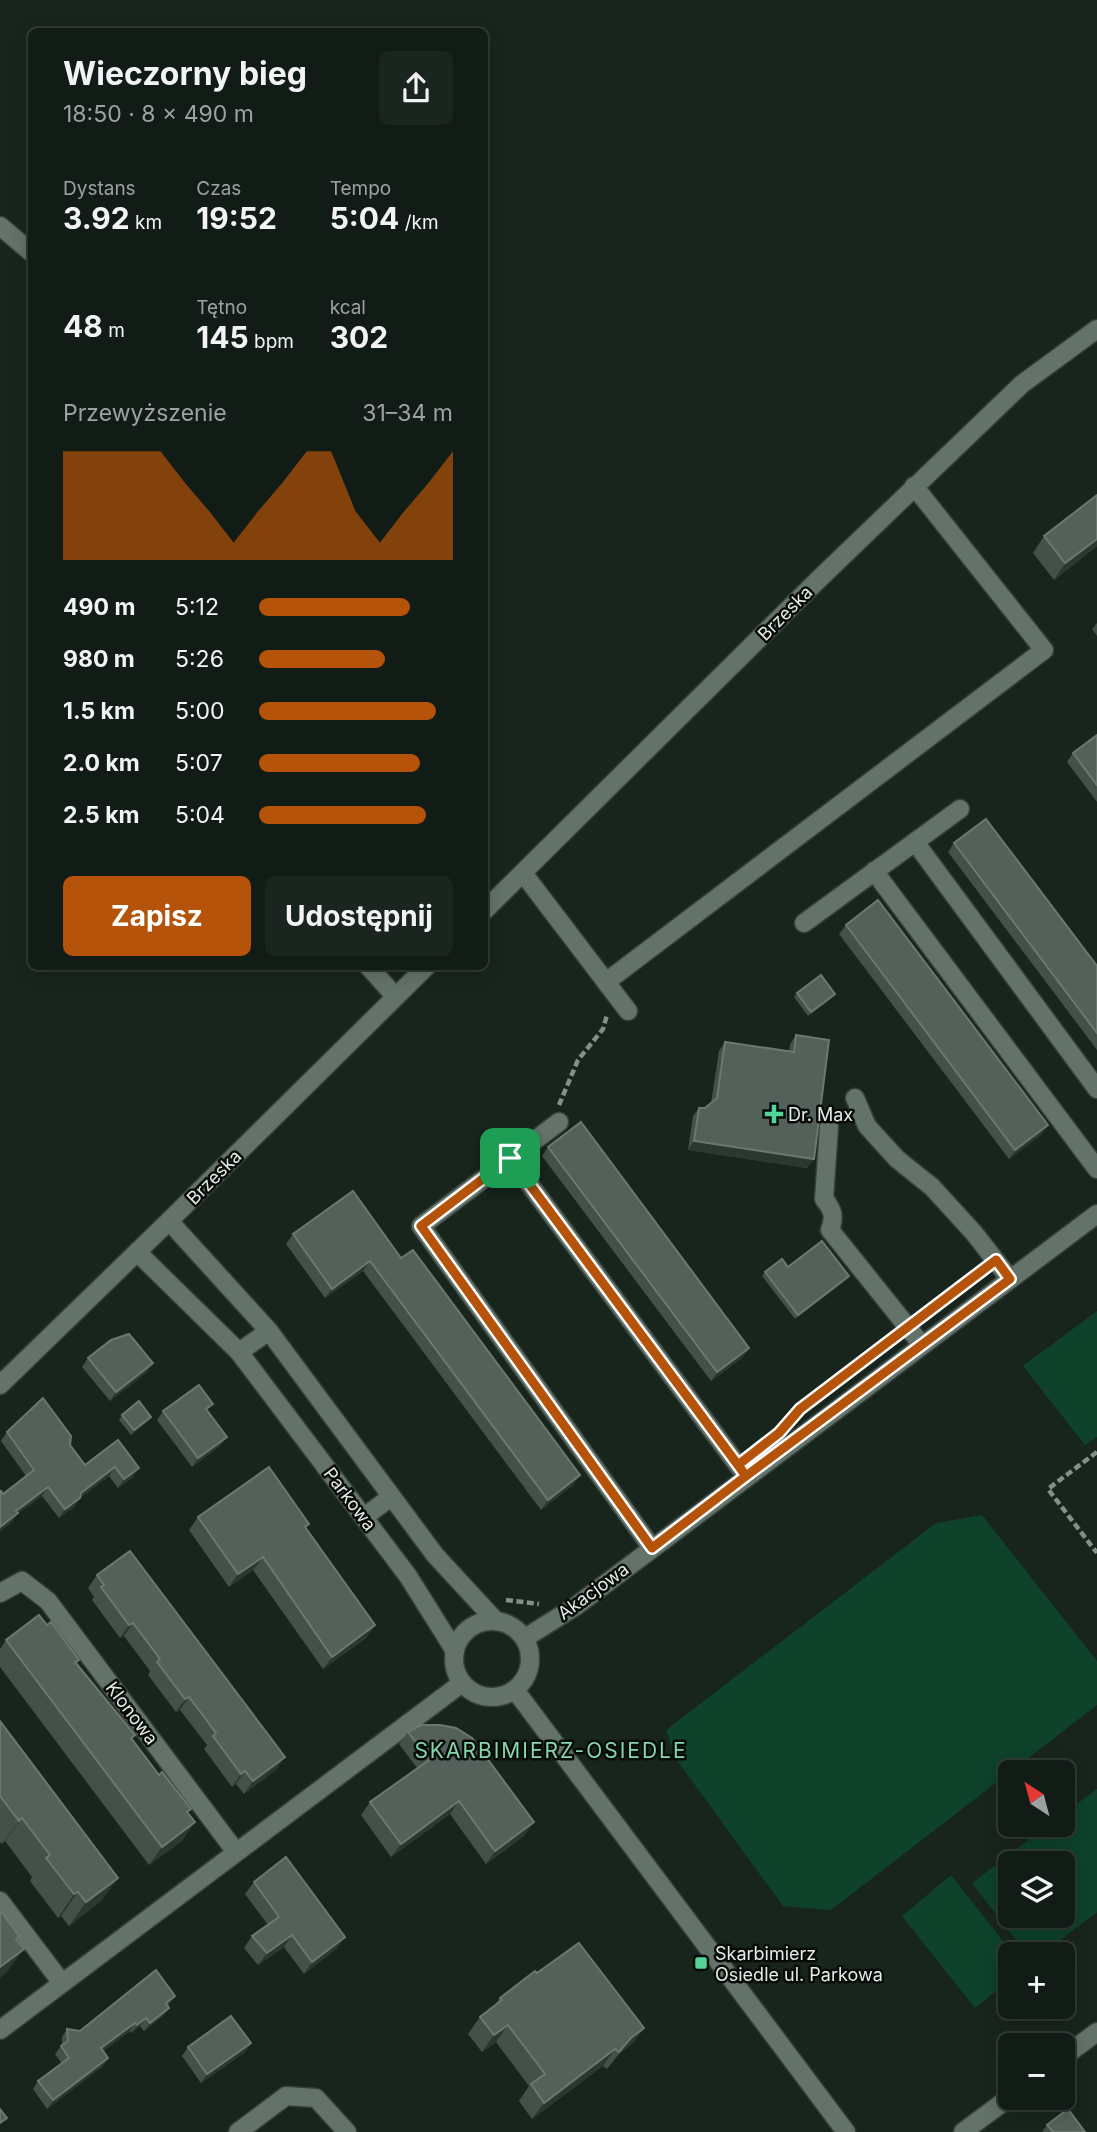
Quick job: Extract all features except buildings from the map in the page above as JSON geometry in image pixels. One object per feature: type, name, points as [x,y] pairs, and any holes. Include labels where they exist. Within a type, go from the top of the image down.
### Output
[{"type":"street","points":[[0,226],[28,250]]},
{"type":"street","name":"Brzeska","points":[[488,907],[914,486],[1022,384],[1097,329]]},
{"type":"street","points":[[610,988],[1044,650],[914,486]]},
{"type":"street","points":[[804,923],[960,808]]},
{"type":"street","points":[[915,842],[1097,1089]]},
{"type":"street","points":[[874,871],[1097,1170]]},
{"type":"street","points":[[523,873],[628,1011]]},
{"type":"street","points":[[372,970],[395,996]]},
{"type":"street","name":"Brzeska","points":[[0,1385],[422,970]]},
{"type":"street","points":[[855,1098],[867,1126],[897,1159],[932,1187],[1010,1279]]},
{"type":"street","points":[[559,1122],[421,1226],[652,1548]]},
{"type":"street","points":[[829,1126],[824,1199],[833,1211],[834,1221],[830,1230],[922,1345]]},
{"type":"street","points":[[510,1158],[746,1476]]},
{"type":"street","name":"Akacjowa","points":[[525,1638],[576,1606],[1097,1214]]},
{"type":"street","name":"Parkowa","points":[[169,1221],[268,1331],[435,1555],[495,1620]]},
{"type":"street","name":"Parkowa","points":[[137,1252],[239,1352],[408,1576],[455,1651]]},
{"type":"street","points":[[239,1352],[268,1331]]},
{"type":"street","points":[[364,1517],[391,1497]]},
{"type":"street","name":"Klonowa","points":[[0,1593],[22,1581],[48,1601],[236,1852]]},
{"type":"street","points":[[495,1620],[517,1629],[525,1638],[529,1649],[529,1671],[515,1690],[493,1698],[481,1696],[462,1683],[454,1668],[458,1640],[465,1631],[474,1625],[495,1620]]},
{"type":"street","points":[[0,2030],[462,1683]]},
{"type":"street","points":[[515,1690],[846,2132]]},
{"type":"street","points":[[0,1900],[62,1983]]},
{"type":"street","points":[[1075,2048],[1097,2032]]},
{"type":"street","points":[[238,2132],[286,2096],[316,2098],[347,2132]]},
{"type":"street","points":[[963,2132],[998,2106]]},
{"type":"path","points":[[559,1122],[559,1104],[578,1060],[603,1029],[610,988]]},
{"type":"path","points":[[793,1417],[996,1260]]},
{"type":"path","points":[[1097,1452],[1048,1489],[1097,1553]]},
{"type":"path","points":[[503,1600],[528,1605],[542,1604]]},
{"type":"green space","points":[[1097,1311],[1097,1437],[1085,1445],[1023,1366]]},
{"type":"green space","points":[[982,1515],[1097,1661],[1097,1705],[1026,1760],[998,1760],[998,1781],[831,1910],[783,1906],[676,1759],[666,1730],[936,1523]]},
{"type":"green space","points":[[1097,1789],[1097,1912],[1058,1942],[1017,1942],[1006,1928],[1075,1928],[1075,1851],[1014,1851],[1031,1838],[1074,1838],[1075,1805]]},
{"type":"green space","points":[[998,1863],[998,1917],[972,1883]]},
{"type":"green space","points":[[951,1875],[1004,1942],[998,1942],[998,1990],[975,2008],[902,1916]]},
{"type":"place","name":"Dr. Max","points":[[774,1114]]},
{"type":"place","name":"Skarbimierz Osiedle ul. Parkowa","points":[[701,1963]]},
{"type":"district","name":"SKARBIMIERZ-OSIEDLE","points":[[551,1750]]},
{"type":"route","points":[[510,1158],[421,1226],[652,1548],[746,1476],[738,1465],[779,1433],[800,1409],[908,1326],[996,1260],[1010,1279],[746,1476],[510,1158]]}]
